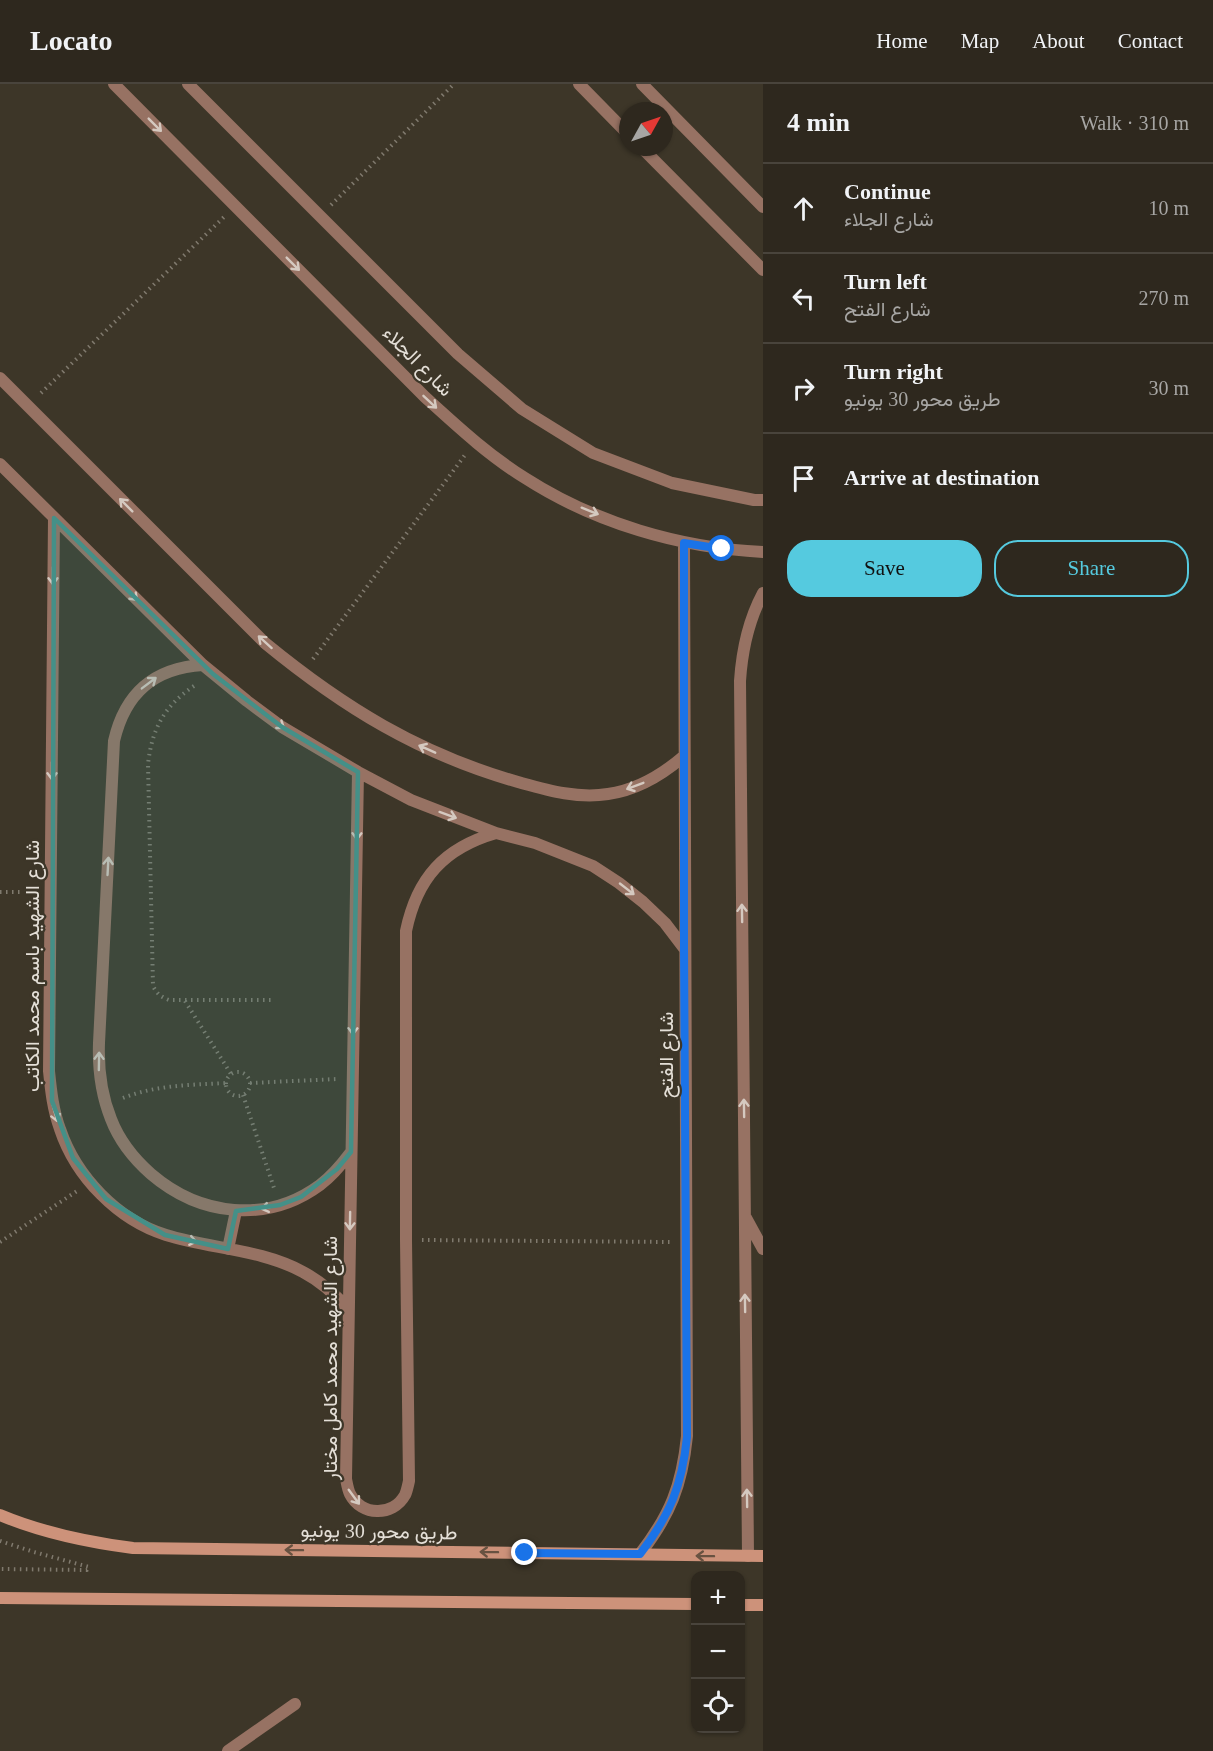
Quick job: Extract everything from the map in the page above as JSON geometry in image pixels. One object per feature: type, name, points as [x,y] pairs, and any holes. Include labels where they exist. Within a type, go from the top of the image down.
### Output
[{"type":"street","name":"شارع الجلاء","points":[[114,84],[425,397],[475,442],[525,478],[578,506],[632,529],[684,543],[763,552]]},
{"type":"street","name":"شارع الجلاء","points":[[188,84],[458,354],[522,409],[594,453],[672,483],[763,501]]},
{"type":"street","points":[[579,84],[619,125]]},
{"type":"street","points":[[642,84],[763,207]]},
{"type":"street","points":[[650,156],[763,270]]},
{"type":"street","points":[[0,378],[265,643],[302,674],[377,723],[458,762],[500,777],[565,794],[586,796],[629,789],[668,770],[684,756]]},
{"type":"street","points":[[0,464],[208,670],[282,727],[384,787],[439,812],[496,833],[535,843],[593,867],[644,902],[665,923],[684,948]]},
{"type":"street","name":"شارع الشهيد باسم محمد الكاتب","points":[[54,518],[49,1071],[52,1101],[60,1131],[73,1158],[90,1183],[115,1207],[144,1226],[165,1235],[284,1263],[302,1271],[335,1294],[348,1309]]},
{"type":"street","name":"شارع الفتح","points":[[640,1554],[656,1534],[669,1512],[685,1462],[687,1437],[684,543]]},
{"type":"street","points":[[748,1556],[740,681],[744,641],[763,593]]},
{"type":"street","points":[[208,670],[187,666],[157,677],[133,697],[117,725],[114,741],[99,1061],[106,1107],[124,1145],[141,1165],[162,1183],[184,1197],[209,1206],[236,1211],[258,1210],[301,1197],[337,1169],[351,1152]]},
{"type":"street","name":"شارع الشهيد محمد كامل مختار","points":[[358,772],[346,1479],[349,1493],[358,1504],[370,1510],[384,1511],[397,1505],[406,1494],[409,1481],[406,931],[410,911],[418,892],[442,860],[459,848],[496,833]]},
{"type":"street","points":[[228,1249],[236,1211]]},
{"type":"street","points":[[745,1215],[763,1249]]},
{"type":"street","name":"طريق محور 30 يونيو","points":[[0,1515],[63,1537],[133,1548],[763,1556]]},
{"type":"street","points":[[0,1598],[691,1605]]},
{"type":"street","points":[[745,1605],[763,1605]]},
{"type":"street","points":[[228,1751],[295,1704]]},
{"type":"path","points":[[320,216],[454,84]]},
{"type":"path","points":[[27,406],[236,206]]},
{"type":"path","points":[[302,674],[475,442]]},
{"type":"path","points":[[208,670],[164,714],[155,729],[150,746],[148,764],[153,986],[162,998],[169,1000],[273,1000]]},
{"type":"path","points":[[0,892],[51,893]]},
{"type":"path","points":[[185,1000],[231,1074]]},
{"type":"path","points":[[241,1072],[249,1078],[250,1088],[243,1095],[238,1096],[229,1092],[226,1083],[231,1074],[241,1072]]},
{"type":"path","points":[[250,1083],[352,1078]]},
{"type":"path","points":[[106,1107],[134,1094],[164,1087],[226,1083]]},
{"type":"path","points":[[243,1095],[280,1205]]},
{"type":"path","points":[[0,1242],[90,1183]]},
{"type":"path","points":[[406,1240],[686,1242]]},
{"type":"path","points":[[0,1541],[89,1567],[87,1570],[68,1571],[0,1569]]},
{"type":"highlighted area","points":[[54,518],[213,674],[282,727],[358,772],[351,1152],[337,1169],[301,1197],[280,1205],[236,1211],[228,1249],[165,1235],[106,1199],[73,1158],[52,1101]]},
{"type":"route","points":[[525,1553],[640,1554],[656,1534],[669,1512],[685,1462],[687,1437],[684,543],[722,549]]}]
